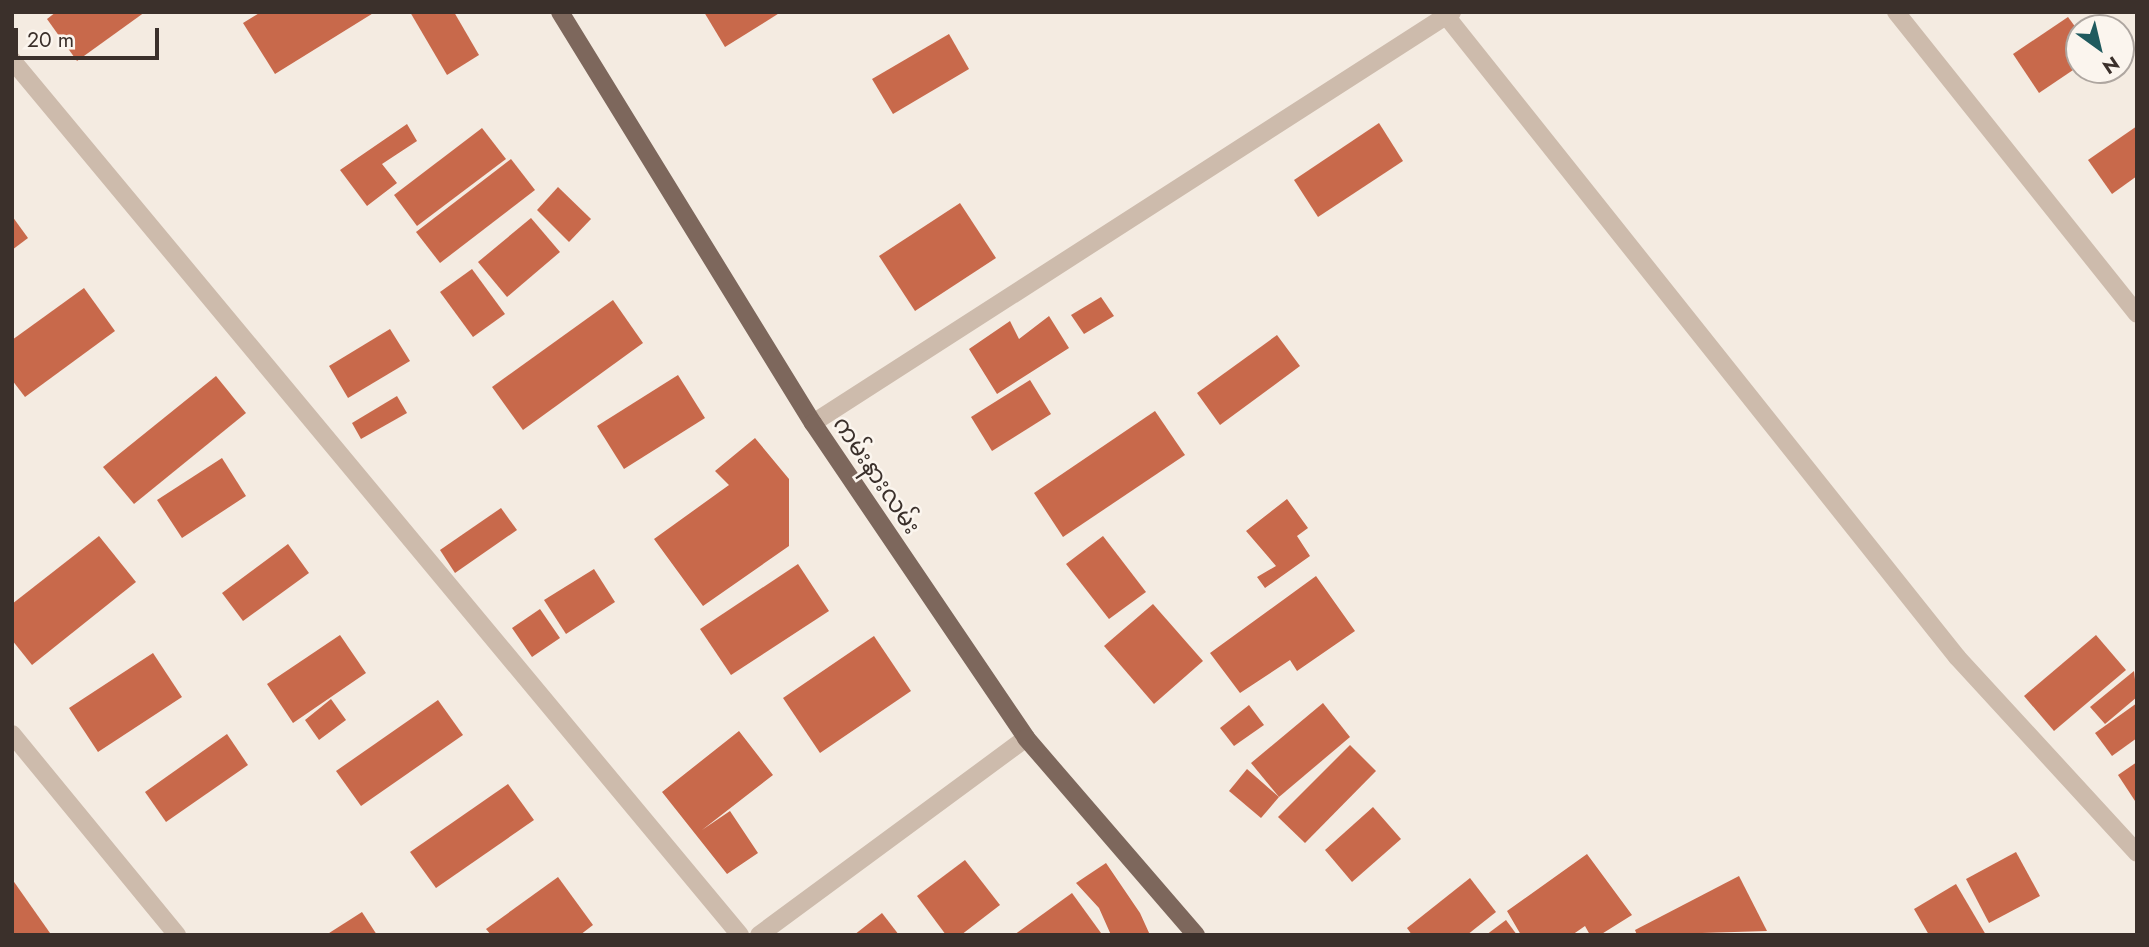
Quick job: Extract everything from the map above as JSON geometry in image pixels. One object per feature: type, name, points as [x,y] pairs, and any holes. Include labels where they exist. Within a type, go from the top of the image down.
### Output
[{"type":"main road","name":"ကမ်းနားလမ်း","points":[[560,12],[813,423],[1026,738],[1196,935]]},
{"type":"street","points":[[1896,12],[2137,314]]},
{"type":"street","points":[[813,423],[1447,14],[1957,657],[2137,853]]},
{"type":"street","points":[[12,60],[740,935]]},
{"type":"street","points":[[12,734],[177,935]]},
{"type":"street","points":[[759,935],[1026,738]]},
{"type":"building","points":[[56,12],[145,12],[77,61],[47,19]]},
{"type":"building","points":[[261,12],[375,12],[275,74],[243,23]]},
{"type":"building","points":[[410,12],[454,12],[479,55],[447,75]]},
{"type":"building","points":[[704,12],[781,12],[725,47]]},
{"type":"building","points":[[2065,19],[2065,75],[2039,93],[2013,54]]},
{"type":"building","points":[[949,34],[969,69],[893,114],[872,79]]},
{"type":"building","points":[[1379,123],[1403,161],[1318,217],[1294,180]]},
{"type":"building","points":[[407,124],[417,141],[382,164],[397,183],[367,206],[340,170]]},
{"type":"building","points":[[2137,126],[2137,176],[2112,194],[2088,160]]},
{"type":"building","points":[[482,128],[506,159],[417,226],[394,195]]},
{"type":"building","points":[[511,159],[535,190],[440,263],[416,232]]},
{"type":"building","points":[[558,187],[591,219],[569,242],[537,210]]},
{"type":"building","points":[[960,203],[996,258],[915,311],[879,256]]},
{"type":"building","points":[[12,216],[28,238],[12,250]]},
{"type":"building","points":[[531,218],[560,252],[507,297],[478,262]]},
{"type":"building","points":[[472,269],[505,314],[473,337],[440,292]]},
{"type":"building","points":[[84,288],[115,331],[25,397],[12,380],[12,340]]},
{"type":"building","points":[[1101,297],[1114,316],[1084,334],[1071,315]]},
{"type":"building","points":[[613,300],[643,343],[523,430],[492,387]]},
{"type":"building","points":[[1049,316],[1069,348],[997,394],[969,349],[1010,321],[1019,339]]},
{"type":"building","points":[[390,329],[410,361],[348,398],[329,366]]},
{"type":"building","points":[[1277,335],[1300,366],[1220,425],[1197,393]]},
{"type":"building","points":[[678,375],[705,418],[624,469],[597,426]]},
{"type":"building","points":[[216,376],[246,413],[134,504],[103,467]]},
{"type":"building","points":[[1030,380],[1051,414],[992,451],[971,417]]},
{"type":"building","points":[[397,396],[407,413],[361,439],[352,423]]},
{"type":"building","points":[[1155,411],[1185,455],[1063,537],[1034,493]]},
{"type":"building","points":[[755,438],[789,479],[789,546],[703,606],[654,539],[729,485],[715,471]]},
{"type":"building","points":[[222,458],[246,496],[182,538],[157,500]]},
{"type":"building","points":[[1287,499],[1308,528],[1297,536],[1310,556],[1265,588],[1257,577],[1276,566],[1246,531]]},
{"type":"building","points":[[501,508],[517,530],[455,573],[440,550]]},
{"type":"building","points":[[99,536],[136,582],[32,665],[12,640],[12,604]]},
{"type":"building","points":[[1103,536],[1146,592],[1109,619],[1066,564]]},
{"type":"building","points":[[288,544],[309,573],[243,621],[222,593]]},
{"type":"building","points":[[798,564],[829,611],[731,675],[700,629]]},
{"type":"building","points":[[594,569],[615,602],[566,634],[544,600]]},
{"type":"building","points":[[1316,576],[1355,631],[1297,671],[1290,660],[1240,693],[1210,653]]},
{"type":"building","points":[[1153,604],[1203,661],[1154,704],[1104,646]]},
{"type":"building","points":[[540,609],[560,638],[532,657],[512,628]]},
{"type":"building","points":[[340,635],[366,673],[293,723],[267,684]]},
{"type":"building","points":[[2096,635],[2126,670],[2054,731],[2024,696]]},
{"type":"building","points":[[874,636],[911,691],[820,753],[783,698]]},
{"type":"building","points":[[153,653],[182,697],[98,752],[69,708]]},
{"type":"building","points":[[2134,671],[2137,697],[2105,724],[2090,707]]},
{"type":"building","points":[[331,699],[346,720],[319,740],[305,720]]},
{"type":"building","points":[[438,700],[463,735],[361,806],[336,771]]},
{"type":"building","points":[[1323,703],[1350,737],[1279,797],[1251,763]]},
{"type":"building","points":[[2137,703],[2137,738],[2112,756],[2095,733]]},
{"type":"building","points":[[1249,705],[1264,725],[1234,746],[1220,728]]},
{"type":"building","points":[[739,731],[773,775],[702,830],[730,811],[758,853],[727,874],[662,792]]},
{"type":"building","points":[[227,734],[248,765],[166,822],[145,792]]},
{"type":"building","points":[[1350,745],[1376,771],[1305,843],[1278,817]]},
{"type":"building","points":[[2137,762],[2137,804],[2118,775]]},
{"type":"building","points":[[1247,769],[1279,797],[1261,818],[1229,791]]},
{"type":"building","points":[[508,784],[534,820],[436,888],[410,852]]},
{"type":"building","points":[[1373,807],[1401,839],[1352,882],[1325,850]]},
{"type":"building","points":[[2016,852],[2040,896],[1989,923],[1966,879]]},
{"type":"building","points":[[1587,854],[1632,915],[1600,935],[1590,935],[1585,926],[1572,935],[1521,935],[1507,911]]},
{"type":"building","points":[[965,860],[1000,905],[961,935],[946,935],[917,896]]},
{"type":"building","points":[[1106,863],[1140,913],[1150,935],[1111,935],[1099,908],[1076,883]]},
{"type":"building","points":[[1739,876],[1767,931],[1637,935],[1635,930]]},
{"type":"building","points":[[558,877],[593,925],[580,935],[491,935],[486,929]]},
{"type":"building","points":[[1470,878],[1496,912],[1467,935],[1412,935],[1407,928]]},
{"type":"building","points":[[12,879],[50,933],[47,935],[12,935]]},
{"type":"building","points":[[1956,884],[1986,935],[1929,935],[1914,909]]},
{"type":"building","points":[[1072,893],[1101,933],[1014,935]]},
{"type":"building","points":[[362,912],[377,935],[326,935]]},
{"type":"building","points":[[882,913],[899,935],[854,935]]},
{"type":"building","points":[[1506,920],[1517,935],[1486,935]]}]
